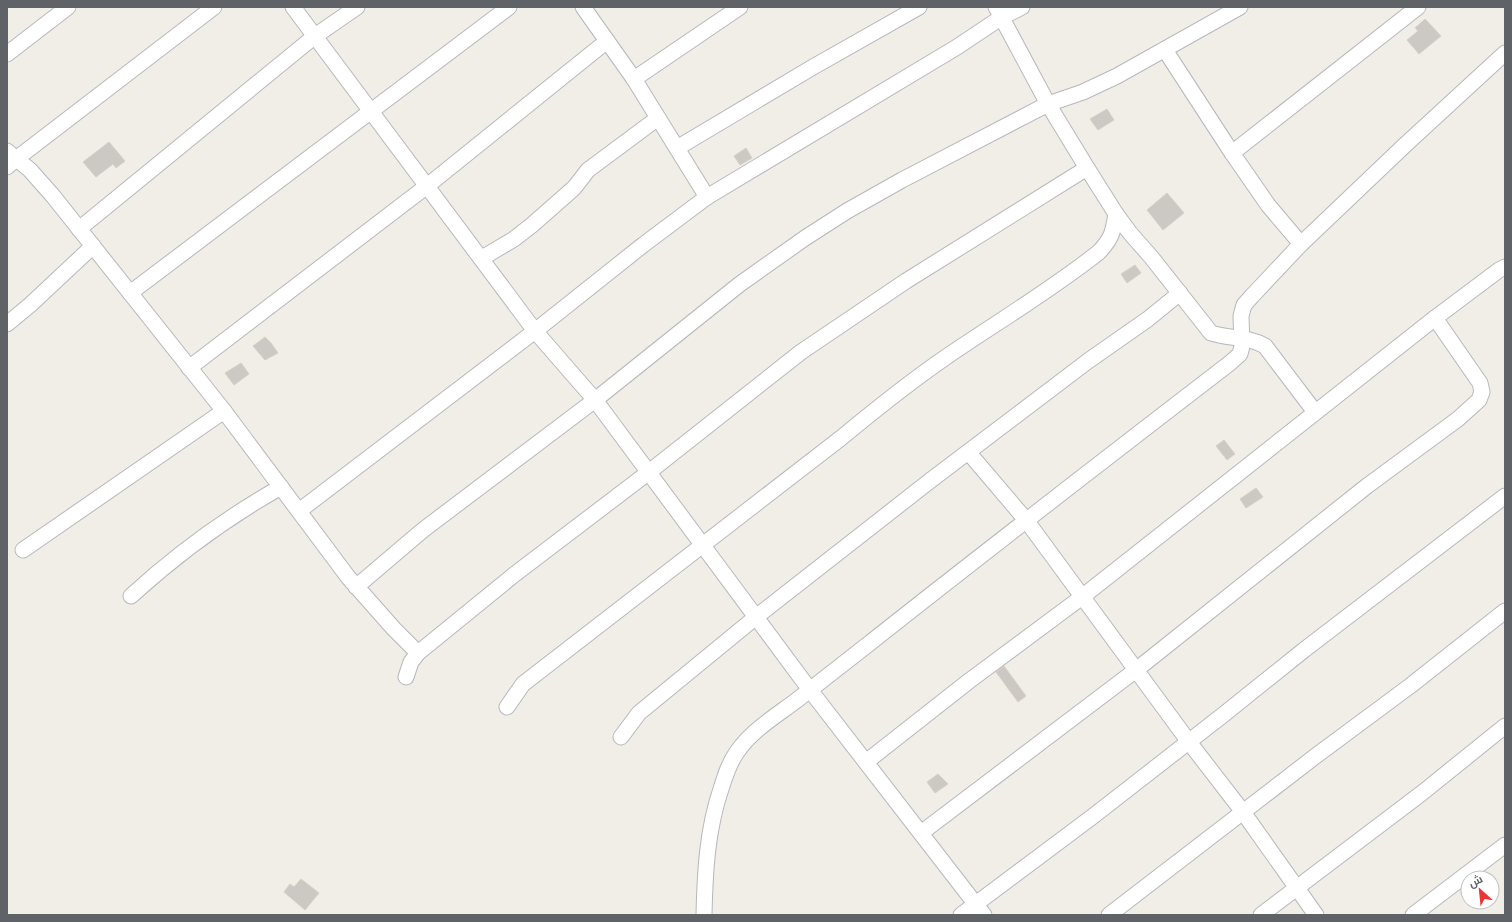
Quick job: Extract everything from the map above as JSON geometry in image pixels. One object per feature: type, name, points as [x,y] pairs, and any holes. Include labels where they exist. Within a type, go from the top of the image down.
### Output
[{"type":"street","points":[[7,54],[68,7]]},
{"type":"street","points":[[214,7],[10,159],[30,170],[79,229],[224,411],[356,587],[418,653]]},
{"type":"street","points":[[294,7],[482,258],[535,332],[594,400],[703,544],[810,690],[980,910]]},
{"type":"street","points":[[79,229],[315,36],[357,7]]},
{"type":"street","points":[[130,294],[509,7]]},
{"type":"street","points":[[583,7],[634,79],[707,197]]},
{"type":"street","points":[[634,79],[740,7]]},
{"type":"street","points":[[677,148],[813,66],[919,7]]},
{"type":"street","points":[[299,511],[535,332],[643,245],[707,197],[957,47],[999,12],[1022,7]]},
{"type":"street","points":[[356,587],[423,530],[594,400],[740,284],[805,238],[868,199],[1048,104],[1083,92],[1117,76],[1240,7]]},
{"type":"street","points":[[1232,153],[1418,7]]},
{"type":"street","points":[[999,12],[1048,104],[1116,214],[1130,233],[1211,333],[1227,337],[1243,338],[1265,346],[1315,412]]},
{"type":"street","points":[[189,368],[427,186],[607,40]]},
{"type":"street","points":[[1165,50],[1232,153],[1268,205],[1301,244]]},
{"type":"street","points":[[704,915],[705,871],[708,841],[715,807],[727,771],[745,741],[1240,354],[1243,338],[1241,316],[1244,305],[1301,244],[1405,144],[1505,53]]},
{"type":"street","points":[[482,258],[514,239],[532,225],[574,188],[588,170],[658,118]]},
{"type":"street","points":[[406,677],[411,662],[418,653],[515,574],[649,472],[801,352],[906,281],[1087,168]]},
{"type":"street","points":[[507,707],[523,684],[840,438],[887,399],[1085,262],[1108,242],[1113,232],[1116,214]]},
{"type":"street","points":[[7,324],[93,246]]},
{"type":"street","points":[[866,762],[969,681],[1082,597],[1435,318],[1505,267]]},
{"type":"street","points":[[621,737],[639,713],[756,617],[931,480],[969,453],[1039,398],[1148,319],[1180,293]]},
{"type":"street","points":[[920,833],[1136,670],[1367,486],[1458,419],[1479,400],[1482,392],[1480,383],[1435,318]]},
{"type":"street","points":[[24,550],[224,411]]},
{"type":"street","points":[[969,453],[1026,520],[1189,742],[1243,812],[1316,915]]},
{"type":"street","points":[[130,596],[171,560],[202,537],[282,487]]},
{"type":"street","points":[[961,915],[980,910],[1304,650],[1505,496]]},
{"type":"street","points":[[1109,915],[1410,686],[1505,611]]},
{"type":"street","points":[[1261,915],[1422,793],[1505,726]]},
{"type":"street","points":[[1412,915],[1505,845]]},
{"type":"building","points":[[1425,19],[1441,36],[1419,54],[1407,40],[1418,31],[1415,28]]},
{"type":"building","points":[[1107,109],[1114,120],[1098,130],[1090,119]]},
{"type":"building","points":[[109,142],[125,161],[116,168],[113,164],[96,177],[83,162]]},
{"type":"building","points":[[746,148],[752,158],[740,165],[734,156]]},
{"type":"building","points":[[1167,193],[1184,213],[1163,230],[1147,210]]},
{"type":"building","points":[[1135,265],[1141,273],[1127,283],[1121,274]]},
{"type":"building","points":[[265,337],[278,353],[265,360],[253,346]]},
{"type":"building","points":[[241,363],[249,374],[234,385],[225,373]]},
{"type":"building","points":[[1224,440],[1235,454],[1227,460],[1216,446]]},
{"type":"building","points":[[1256,488],[1263,497],[1246,508],[1240,499]]},
{"type":"building","points":[[1004,666],[1026,696],[1018,702],[996,672]]},
{"type":"building","points":[[938,774],[948,784],[935,793],[927,782]]},
{"type":"building","points":[[301,879],[319,893],[305,910],[284,892],[290,884],[294,887]]}]
